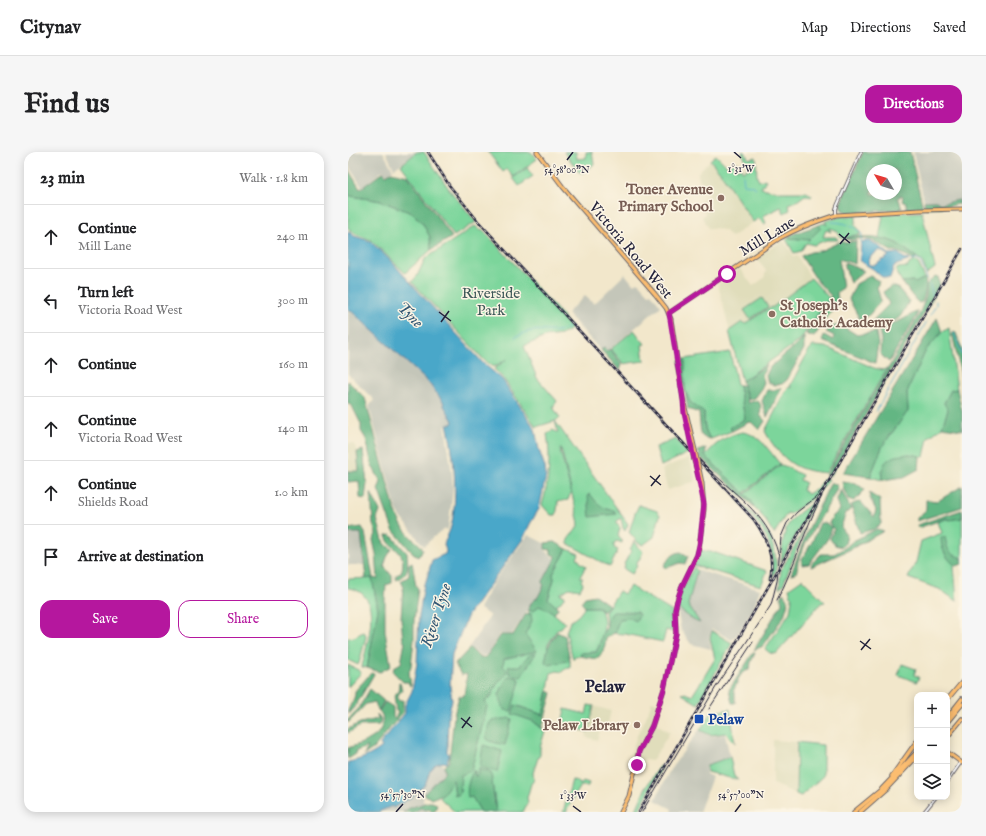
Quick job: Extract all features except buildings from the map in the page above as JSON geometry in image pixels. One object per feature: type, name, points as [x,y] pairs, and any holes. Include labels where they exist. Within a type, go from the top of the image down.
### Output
[{"type":"highway","points":[[950,714],[962,699]]},
{"type":"highway","points":[[950,718],[962,704]]},
{"type":"highway","points":[[950,733],[962,719]]},
{"type":"highway","points":[[882,789],[914,745]]},
{"type":"highway","points":[[854,812],[882,789],[914,755]]},
{"type":"highway","points":[[860,812],[885,790],[914,759]]},
{"type":"main road","name":"Victoria Road West","points":[[537,152],[563,187],[662,302],[669,313],[684,413],[692,444]]},
{"type":"main road","name":"Mill Lane","points":[[669,313],[776,241],[795,230],[836,215],[962,209]]},
{"type":"main road","points":[[621,812],[629,796],[638,764],[637,760],[639,751],[652,726],[664,689],[676,633],[675,610],[677,601],[698,551],[703,514],[703,500],[698,464],[692,444]]},
{"type":"main road","points":[[692,444],[694,460],[701,483]]},
{"type":"main road","points":[[950,696],[962,682]]},
{"type":"main road","points":[[950,754],[961,762]]},
{"type":"street","points":[[836,215],[836,209],[840,198],[861,152]]},
{"type":"street","points":[[950,778],[961,762]]},
{"type":"street","points":[[925,812],[934,800]]},
{"type":"shaded area","points":[[348,152],[383,152],[393,170],[386,174],[382,171],[362,187],[348,165]]},
{"type":"shaded area","points":[[386,152],[417,152],[394,169]]},
{"type":"shaded area","points":[[913,152],[962,152],[962,203],[944,206],[934,202],[924,201]]},
{"type":"shaded area","name":"Toner Avenue Primary School","points":[[710,161],[720,172],[753,222],[732,237],[725,231],[716,228],[708,228],[702,217],[705,214],[703,205],[700,205],[700,201],[709,194],[706,186],[699,179],[698,173]]},
{"type":"shaded area","name":"St Joseph's Catholic Academy","points":[[783,240],[794,256],[797,256],[811,278],[829,298],[800,340],[742,381],[718,284],[740,269],[753,286],[764,278],[766,271],[757,258]]},
{"type":"shaded area","points":[[625,274],[633,284],[638,282],[649,294],[651,293],[661,306],[604,354],[567,313],[585,296],[594,304]]},
{"type":"shaded area","points":[[348,309],[428,382],[444,403],[443,404],[453,421],[450,425],[449,423],[445,425],[453,489],[448,530],[445,529],[424,546],[398,513],[395,505],[369,406],[374,400],[348,374]]},
{"type":"shaded area","points":[[348,443],[353,443],[357,450],[359,471],[348,471]]},
{"type":"shaded area","points":[[689,458],[696,481],[668,490],[662,470],[665,467]]},
{"type":"shaded area","points":[[348,533],[361,533],[364,565],[348,565]]},
{"type":"shaded area","points":[[528,535],[544,543],[545,550],[555,559],[542,582],[545,585],[538,597],[531,603],[512,634],[500,634],[487,655],[480,656],[469,647],[490,616],[479,608],[495,580]]},
{"type":"shaded area","points":[[694,569],[760,589],[754,606],[741,630],[732,640],[712,629],[709,638],[711,649],[691,644],[681,630],[677,608]]},
{"type":"shaded area","points":[[652,701],[662,705],[655,723],[670,732],[652,761],[629,758],[638,733],[645,720]]},
{"type":"shaded area","points":[[594,706],[611,711],[608,723],[604,729],[601,729],[597,740],[586,737]]},
{"type":"shaded area","points":[[699,730],[710,736],[725,734],[730,757],[706,765],[706,774],[712,777],[699,812],[671,812],[672,809],[655,800],[670,770]]},
{"type":"shaded area","points":[[773,740],[797,742],[796,794],[773,784]]},
{"type":"shaded area","points":[[442,763],[446,772],[424,794],[423,801],[429,812],[378,812],[392,806],[393,807],[410,798],[425,785],[430,771],[436,764]]},
{"type":"green space","points":[[417,152],[424,152],[449,189],[476,222],[454,236],[401,165]]},
{"type":"green space","points":[[488,152],[531,152],[537,159],[513,177],[507,169],[503,172]]},
{"type":"green space","points":[[564,152],[576,152],[577,159],[586,158],[586,152],[592,152],[594,164],[584,173],[579,172]]},
{"type":"green space","points":[[742,152],[744,152],[749,159],[756,157],[757,177],[759,181],[766,180],[761,188],[780,192],[806,192],[812,195],[811,197],[805,195],[797,201],[788,204],[790,210],[784,213],[781,207],[763,216],[766,223],[764,224],[759,218],[753,222],[720,172],[710,160],[716,155],[727,166],[736,162],[737,163],[735,165],[737,169],[741,167],[742,171],[749,169]]},
{"type":"green space","points":[[863,152],[910,152],[923,208],[907,209],[906,203],[902,201],[902,164],[866,164],[866,200],[898,200],[902,207],[901,209],[849,213],[842,210],[840,204]]},
{"type":"green space","points":[[527,168],[533,176],[519,186],[513,178]]},
{"type":"green space","points":[[348,169],[360,189],[383,172],[386,175],[391,172],[408,176],[452,237],[431,250],[430,237],[422,222],[412,213],[381,201],[351,196],[348,194]]},
{"type":"green space","points":[[348,193],[351,196],[381,201],[412,213],[422,222],[430,237],[431,250],[405,273],[371,240],[355,234],[348,228]]},
{"type":"green space","points":[[959,200],[960,205],[925,208],[924,201],[936,201],[941,204]]},
{"type":"green space","points":[[922,212],[935,268],[927,274],[922,261],[895,242],[879,238],[883,216],[881,216],[881,214]]},
{"type":"green space","points":[[843,216],[856,216],[856,223],[854,224],[859,229],[860,235],[842,239],[837,231],[829,228],[831,232],[826,230],[823,237],[836,237],[838,240],[826,240],[814,245],[806,243],[801,251],[794,253],[786,239],[790,235],[790,238],[809,239],[820,228],[819,225],[824,223],[827,225],[825,221]]},
{"type":"green space","points":[[819,225],[821,228],[809,240],[789,238],[790,235]]},
{"type":"green space","name":"Riverside Park","points":[[475,226],[480,230],[482,229],[573,328],[561,335],[545,337],[524,346],[537,378],[557,401],[553,407],[560,418],[555,421],[536,427],[503,378],[494,369],[507,359],[494,367],[485,361],[412,282],[417,276],[425,259]]},
{"type":"green space","points":[[855,236],[885,239],[895,242],[916,258],[914,259],[896,251],[891,251],[874,241],[863,238],[851,240],[844,239]]},
{"type":"green space","points":[[842,241],[845,243],[856,241],[855,264],[839,259],[843,288],[837,292],[838,301],[814,337],[806,334],[831,296],[818,282],[801,256],[811,252],[820,251]]},
{"type":"green space","points":[[915,261],[918,263],[925,278],[915,283],[913,281],[902,282],[896,271],[898,268],[908,267],[909,264]]},
{"type":"green space","points":[[844,263],[855,267],[864,271],[850,283]]},
{"type":"green space","points":[[870,276],[879,281],[877,287],[881,301],[869,315],[860,320],[849,299],[856,284]]},
{"type":"green space","points":[[935,276],[938,277],[940,286],[831,475],[826,476],[919,315],[926,296],[926,285]]},
{"type":"green space","points":[[811,278],[829,298],[800,340],[742,381],[729,331],[742,322],[745,324],[769,308],[773,307]]},
{"type":"green space","points":[[925,278],[926,286],[924,296],[922,302],[919,303],[902,282],[913,281],[915,283]]},
{"type":"green space","points":[[892,286],[898,288],[909,301],[902,314],[896,320],[892,321],[873,320],[889,304],[883,292]]},
{"type":"green space","points":[[762,298],[768,307],[750,319],[744,310]]},
{"type":"green space","points":[[918,311],[916,317],[889,362],[880,354],[881,340],[878,326],[880,323],[886,324],[900,321]]},
{"type":"green space","points":[[937,318],[942,332],[926,350],[907,392],[908,411],[883,445],[870,477],[843,473]]},
{"type":"green space","points":[[841,325],[857,335],[876,332],[878,344],[875,363],[822,341],[824,335],[833,340],[834,336],[826,332],[831,327]]},
{"type":"green space","points":[[949,328],[957,389],[951,390],[944,403],[948,410],[942,427],[928,438],[924,457],[909,454],[881,470],[882,480],[870,477],[883,445],[908,411],[907,392],[926,350],[942,332]]},
{"type":"green space","points":[[634,330],[645,344],[642,345],[644,361],[622,364],[611,349]]},
{"type":"green space","points":[[952,333],[956,333],[962,350],[962,379]]},
{"type":"green space","points":[[804,336],[804,349],[787,380],[782,384],[774,385],[768,382],[766,376],[770,367],[801,341]]},
{"type":"green space","points":[[813,346],[826,347],[874,368],[883,370],[887,368],[826,473],[809,471],[800,468],[787,460],[772,443],[765,431],[786,390],[789,387],[792,388],[790,386],[809,350]]},
{"type":"green space","points":[[604,348],[607,351],[610,349],[621,363],[620,371],[601,350]]},
{"type":"green space","points":[[730,352],[737,384],[739,385],[745,419],[731,427],[732,431],[711,439],[704,424],[704,413],[691,403],[684,387],[685,359]]},
{"type":"green space","points":[[685,359],[685,389],[690,402],[704,413],[704,424],[711,439],[705,438],[701,435],[699,413],[688,409],[679,360]]},
{"type":"green space","points":[[767,365],[762,375],[764,382],[761,390],[755,398],[748,400],[742,381]]},
{"type":"green space","points":[[348,381],[365,398],[397,515],[404,529],[421,546],[423,550],[418,557],[393,530],[378,489],[381,482],[372,466],[366,439],[361,431],[361,424],[353,408],[348,403]]},
{"type":"green space","points":[[739,385],[743,385],[748,403],[757,400],[760,403],[760,415],[765,421],[759,430],[751,422],[732,431],[730,428],[745,419]]},
{"type":"green space","points":[[782,387],[767,417],[762,401],[767,390],[775,390]]},
{"type":"green space","points":[[957,389],[962,412],[962,430],[942,427],[948,410],[944,403],[951,390]]},
{"type":"green space","points":[[555,421],[628,524],[625,531],[621,518],[616,522],[620,528],[618,536],[622,543],[617,541],[614,543],[614,548],[618,550],[610,567],[567,543],[579,523],[561,448],[560,450],[571,492],[568,500],[557,502],[556,515],[551,515],[542,505],[549,470],[547,434],[553,430],[558,433]]},
{"type":"green space","points":[[742,432],[748,433],[759,440],[780,464],[744,493],[705,456],[721,441]]},
{"type":"green space","points":[[676,439],[688,453],[661,466],[656,447]]},
{"type":"green space","points":[[706,448],[705,456],[751,500],[754,507],[701,458],[698,451]]},
{"type":"green space","points":[[363,450],[367,483],[365,499],[360,498],[359,481],[348,482],[348,471],[359,471],[357,452]]},
{"type":"green space","points":[[909,454],[920,456],[919,469],[904,477],[882,480],[883,467],[888,460],[897,456]]},
{"type":"green space","points":[[780,465],[802,475],[800,480],[806,483],[802,490],[808,494],[818,488],[824,478],[829,479],[816,496],[790,514],[787,513],[774,534],[764,518],[754,507],[751,500],[745,494]]},
{"type":"green space","points":[[842,481],[856,483],[865,490],[854,501],[848,499],[843,488]]},
{"type":"green space","points":[[831,482],[838,486],[803,548],[798,560],[796,573],[791,574],[806,534]]},
{"type":"green space","points":[[962,486],[962,507],[917,521],[917,518],[926,510],[926,500],[938,501]]},
{"type":"green space","points":[[841,489],[851,509],[846,513],[841,527],[847,535],[845,544],[841,547],[835,545],[830,539],[834,529],[829,523],[833,516],[840,510],[837,500]]},
{"type":"green space","points":[[371,493],[380,511],[377,519],[384,544],[392,549],[384,566],[392,576],[392,583],[386,585],[385,599],[385,631],[391,666],[380,672],[367,668],[378,609],[372,578],[366,579],[361,533],[348,533],[348,529],[362,527],[365,533],[373,578],[378,579],[373,540],[376,534],[373,524]]},
{"type":"green space","points":[[869,493],[880,500],[881,524],[874,529],[860,533],[851,505],[860,501],[874,517],[876,510]]},
{"type":"green space","points":[[590,494],[600,505],[607,509],[614,510],[616,514],[590,517],[588,495]]},
{"type":"green space","points":[[736,498],[759,520],[771,538],[777,569],[771,580],[771,555],[765,534]]},
{"type":"green space","points":[[816,500],[781,562],[783,539],[788,525],[792,519]]},
{"type":"green space","points":[[639,505],[657,511],[660,515],[654,537],[643,545],[638,543],[629,532]]},
{"type":"green space","points":[[962,510],[962,518],[949,520],[947,518],[918,528],[917,525]]},
{"type":"green space","points":[[962,513],[962,564],[954,566],[957,601],[939,589],[908,578],[916,562],[921,541],[942,533],[938,522]]},
{"type":"green space","points":[[820,523],[826,523],[832,528],[829,537],[809,564],[802,565],[802,559],[812,542]]},
{"type":"green space","points":[[805,528],[783,585],[779,588],[781,570]]},
{"type":"green space","points":[[877,529],[884,531],[849,550],[811,567],[812,563],[821,554],[834,554],[853,541]]},
{"type":"green space","points":[[391,535],[407,553],[408,562],[404,575],[396,580],[396,575],[401,573],[403,559],[398,551],[388,541],[386,536]]},
{"type":"green space","points":[[941,537],[945,537],[951,553],[962,558],[962,564],[956,566],[947,557],[943,550]]},
{"type":"green space","points":[[634,541],[643,552],[632,574],[624,569],[624,564],[631,551],[630,550]]},
{"type":"green space","points":[[555,542],[567,549],[553,574],[554,579],[548,599],[558,608],[554,614],[551,611],[539,606],[533,611],[528,610],[531,603],[538,597],[544,585],[542,583],[555,559],[555,556],[551,554],[551,550],[545,549],[545,543]]},
{"type":"green space","points":[[567,549],[579,554],[577,558],[586,566],[580,577],[583,578],[581,580],[583,584],[580,590],[569,588],[560,594],[565,596],[561,602],[557,604],[558,608],[548,600],[554,579],[553,574]]},
{"type":"green space","points":[[699,550],[716,553],[767,571],[761,586],[693,565]]},
{"type":"green space","points":[[681,552],[688,556],[685,564],[680,563],[666,568],[664,566],[671,557]]},
{"type":"green space","points":[[412,562],[416,586],[418,588],[414,621],[414,640],[409,672],[410,686],[408,682],[403,682],[393,672],[394,667],[401,663],[405,642],[403,641],[401,618],[403,585],[401,581],[409,576],[409,564]]},
{"type":"green space","points":[[694,567],[697,570],[688,605],[700,623],[677,608],[682,589]]},
{"type":"green space","points":[[372,578],[378,609],[367,668],[362,667],[370,632],[370,609],[366,599],[359,592],[348,588],[348,579]]},
{"type":"green space","points":[[802,579],[825,602],[821,603],[776,654],[770,653],[765,649],[790,612],[792,599],[789,588]]},
{"type":"green space","points":[[630,586],[671,611],[673,614],[674,632],[666,630],[663,642],[625,634],[607,633],[605,612],[619,591],[624,594]]},
{"type":"green space","points":[[783,593],[788,600],[784,616],[763,646],[754,650],[782,603],[781,598]]},
{"type":"green space","points":[[595,595],[609,605],[603,612],[599,607],[585,607],[581,602],[585,597]]},
{"type":"green space","points":[[539,606],[551,611],[565,623],[556,631],[547,646],[547,652],[549,665],[570,660],[570,667],[566,668],[562,672],[557,671],[551,673],[543,715],[515,705],[512,713],[533,721],[545,731],[540,748],[540,755],[533,773],[534,780],[531,784],[527,798],[528,802],[523,812],[496,812],[491,773],[479,769],[477,776],[475,776],[475,771],[472,796],[481,812],[455,812],[440,798],[453,779],[455,795],[460,788],[461,774],[471,770],[487,706],[485,701],[491,697],[498,682],[505,676],[503,666],[504,659],[525,634],[531,614],[528,614],[530,610],[533,611]],"holes":[[[509,676],[517,677],[520,681],[510,711],[499,695],[505,681]]]},
{"type":"green space","points":[[585,607],[599,607],[602,612],[604,630],[596,652],[581,653],[580,656],[575,656],[573,659],[566,632],[570,622],[579,615]]},
{"type":"green space","points":[[613,612],[637,612],[639,615],[636,621],[630,618],[620,619],[616,632],[606,638],[604,650],[596,659],[580,656],[581,653],[596,652],[602,634],[607,626],[607,619]]},
{"type":"green space","points":[[526,614],[531,614],[532,621],[525,634],[537,651],[504,659],[503,666],[507,670],[490,697],[485,701],[487,706],[471,771],[461,775],[461,791],[459,795],[455,795],[453,780],[443,794],[431,799],[424,794],[445,772],[444,766],[449,762],[454,715],[459,696],[464,696],[467,674],[461,675],[455,664],[470,648],[480,658],[486,657],[501,635],[513,635]]},
{"type":"green space","points":[[712,631],[732,643],[698,704],[682,694],[685,693],[692,696],[715,659],[710,638]]},
{"type":"green space","points":[[363,632],[365,633],[366,637],[358,665],[348,660],[348,638],[354,637]]},
{"type":"green space","points":[[557,632],[565,636],[570,660],[549,665],[545,662],[548,647]]},
{"type":"green space","points":[[536,653],[521,677],[509,673],[508,666],[520,666],[525,659]]},
{"type":"green space","points":[[753,653],[755,653],[750,669],[740,675],[733,692],[735,693],[735,703],[732,703],[729,690]]},
{"type":"green space","points":[[902,664],[916,669],[914,675],[919,677],[917,682],[898,675]]},
{"type":"green space","points":[[348,665],[361,673],[348,687]]},
{"type":"green space","points":[[371,673],[374,674],[356,705],[348,714],[355,691]]},
{"type":"green space","points":[[509,676],[516,677],[520,681],[511,711],[504,710],[499,695],[505,681]]},
{"type":"green space","points":[[399,683],[402,690],[398,695],[398,700],[403,700],[403,712],[374,748],[364,755],[368,747],[356,751],[356,754],[348,759],[348,748],[369,740],[378,733],[383,720],[379,711],[385,702],[393,707],[393,717],[395,719],[398,712],[396,711],[394,695],[398,692]]},
{"type":"green space","points":[[370,689],[384,701],[378,711],[375,702],[366,704],[348,723],[348,720],[359,708]]},
{"type":"green space","points":[[548,691],[552,693],[542,728],[533,721],[512,714],[515,705],[543,715]]},
{"type":"green space","points":[[588,705],[594,706],[588,732],[562,724],[565,709],[586,714]]},
{"type":"green space","points":[[730,709],[735,743],[726,733],[710,735],[700,730],[711,713]]},
{"type":"green space","points":[[377,714],[381,719],[379,725],[360,726],[348,733],[348,729],[360,723],[378,719]]},
{"type":"green space","points":[[512,719],[505,745],[489,741],[486,737],[491,721]]},
{"type":"green space","points":[[797,742],[823,745],[823,776],[801,796],[796,794]]},
{"type":"green space","points":[[483,745],[502,751],[497,772],[480,767]]},
{"type":"green space","points":[[730,757],[734,776],[738,780],[707,772],[707,765]]},
{"type":"green space","points":[[660,766],[662,767],[638,812],[635,812],[646,787]]},
{"type":"green space","points":[[479,769],[491,773],[496,812],[481,812],[472,797],[468,798],[467,791],[469,780],[474,770],[475,776],[477,776]]},
{"type":"green space","points":[[572,780],[578,781],[580,785],[583,781],[589,783],[588,786],[581,786],[567,809],[567,812],[563,812]]},
{"type":"green space","points":[[428,802],[437,804],[436,809],[432,811],[429,808],[425,810],[421,808],[413,812],[403,812],[410,808]]},
{"type":"water","points":[[348,231],[354,236],[370,241],[392,262],[483,363],[502,379],[535,429],[546,476],[539,509],[523,539],[468,615],[452,654],[450,686],[452,700],[448,717],[447,752],[449,754],[447,763],[443,762],[436,764],[430,771],[425,785],[410,798],[393,808],[392,806],[378,812],[348,812],[348,762],[366,757],[382,747],[380,744],[405,713],[405,705],[412,691],[417,663],[419,615],[424,584],[432,560],[445,554],[446,551],[444,544],[453,518],[455,491],[452,449],[447,424],[452,424],[453,421],[443,404],[444,403],[428,382],[348,308]]},
{"type":"water","points":[[869,241],[876,244],[889,254],[898,253],[904,258],[910,260],[894,266],[890,278],[884,278],[861,262],[861,242]],"holes":[[[880,250],[889,256],[875,265],[870,265],[868,263],[871,256]]]},
{"type":"waterway","points":[[743,175],[744,184],[751,185],[756,188]]},
{"type":"waterway","points":[[832,222],[844,224],[856,229],[862,234],[861,242]]},
{"type":"waterway","points":[[910,260],[917,259],[920,261],[928,280]]},
{"type":"waterway","points":[[929,282],[933,296]]},
{"type":"waterway","points":[[876,411],[936,305],[936,301]]},
{"type":"waterway","points":[[515,337],[531,331],[560,331],[569,327]]},
{"type":"waterway","points":[[954,333],[962,355]]},
{"type":"tram line","points":[[636,390],[705,465],[748,504],[766,527],[773,539],[778,553]]},
{"type":"tram line","points":[[642,812],[716,687],[771,605],[777,581],[781,537],[787,523],[797,512],[815,498],[828,483]]},
{"type":"tram line","points":[[777,600],[822,496]]},
{"type":"tram line","points":[[709,709],[753,642]]},
{"type":"railway","points":[[428,152],[449,185],[478,221],[754,520],[763,534],[771,555],[770,579]]},
{"type":"railway","points":[[639,812],[962,249]]},
{"type":"place","name":"Toner Avenue Primary School","points":[[721,198]]},
{"type":"place","name":"St Joseph's Catholic Academy","points":[[772,314]]},
{"type":"place","name":"Pelaw","points":[[699,719]]},
{"type":"place","name":"Pelaw Library","points":[[637,725]]},
{"type":"district","name":"Pelaw","points":[[605,686]]},
{"type":"route","points":[[637,765],[639,751],[652,726],[664,689],[676,633],[675,607],[682,586],[697,555],[704,509],[700,483],[684,413],[669,313],[727,274]]},
{"type":"water label","name":"Tyne","points":[[411,314]]},
{"type":"water label","name":"River Tyne","points":[[435,615]]}]
